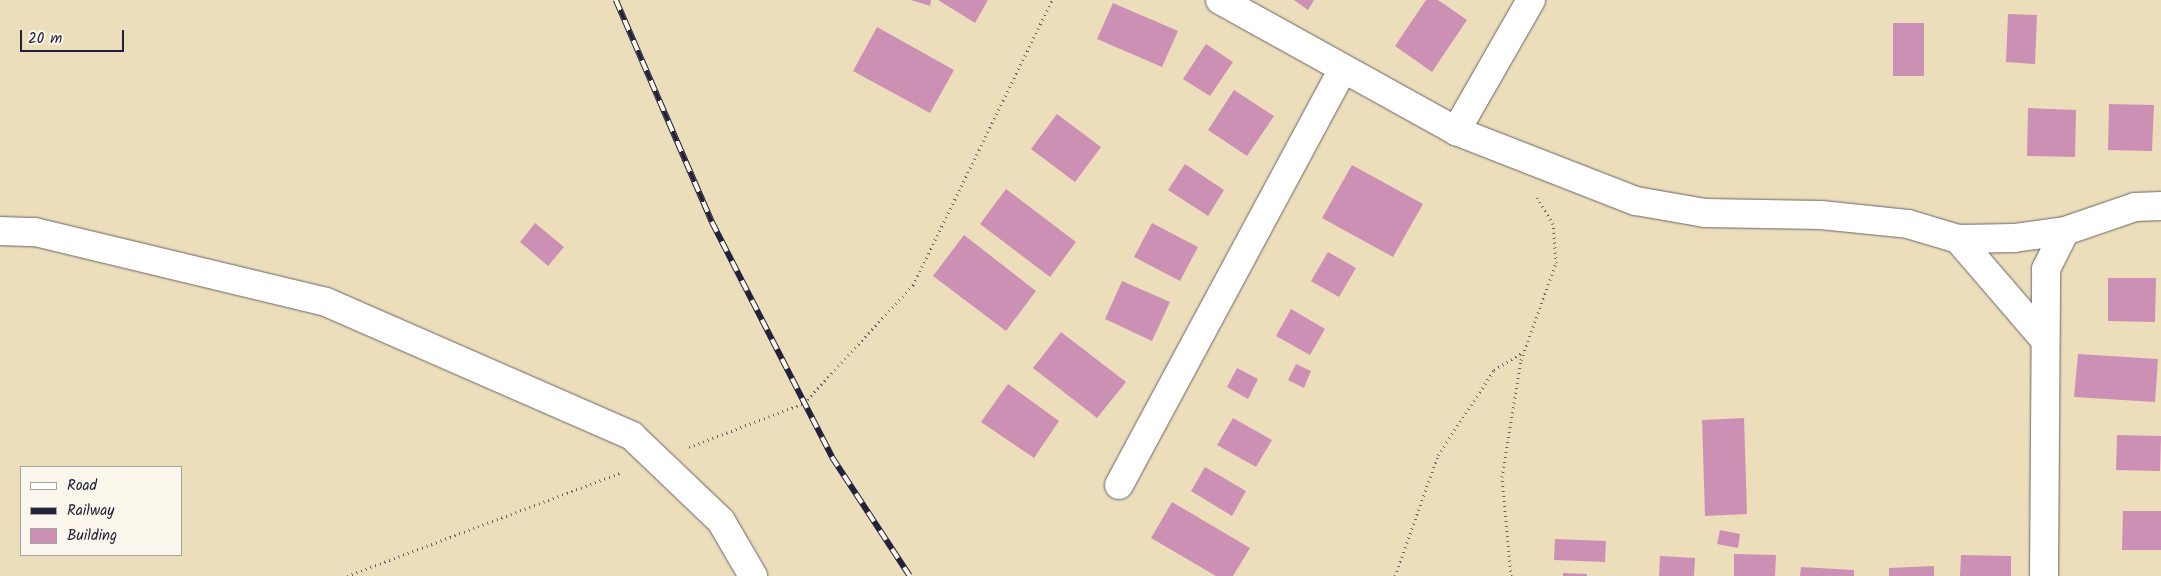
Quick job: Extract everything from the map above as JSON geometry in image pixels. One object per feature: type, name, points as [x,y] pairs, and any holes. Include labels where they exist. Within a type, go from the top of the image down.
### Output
[{"type":"street","points":[[1220,0],[1342,70],[1456,130],[1636,201],[1704,213],[1821,215],[1908,224],[1958,239],[2014,238],[2065,231],[2135,207],[2161,206]]},
{"type":"street","points":[[1456,130],[1531,0]]},
{"type":"street","points":[[1119,485],[1342,70]]},
{"type":"street","points":[[0,231],[35,232],[326,302],[632,436],[721,520],[753,576]]},
{"type":"street","points":[[2044,576],[2046,269],[2065,231]]},
{"type":"street","points":[[1958,239],[2045,340]]},
{"type":"path","points":[[347,576],[804,403],[913,285],[1052,0]]},
{"type":"path","points":[[1511,576],[1502,478],[1524,352],[1556,263],[1553,224],[1534,192]]},
{"type":"path","points":[[1395,576],[1438,455],[1494,370],[1524,352]]},
{"type":"building","points":[[911,0],[931,0],[930,6]]},
{"type":"building","points":[[938,0],[988,0],[975,23]]},
{"type":"building","points":[[1294,0],[1314,0],[1308,10]]},
{"type":"building","points":[[1426,0],[1438,0],[1467,20],[1432,72],[1395,46]]},
{"type":"building","points":[[1113,3],[1178,31],[1162,67],[1097,39]]},
{"type":"building","points":[[2008,14],[2037,15],[2035,64],[2006,62]]},
{"type":"building","points":[[1893,23],[1924,23],[1924,76],[1893,76]]},
{"type":"building","points":[[877,27],[954,70],[930,113],[853,71]]},
{"type":"building","points":[[1206,44],[1233,62],[1210,96],[1183,79]]},
{"type":"building","points":[[1234,90],[1274,116],[1247,156],[1208,130]]},
{"type":"building","points":[[2109,104],[2154,105],[2152,151],[2108,150]]},
{"type":"building","points":[[2028,108],[2076,110],[2075,157],[2027,156]]},
{"type":"building","points":[[1057,114],[1101,147],[1075,182],[1031,149]]},
{"type":"building","points":[[1185,164],[1224,190],[1208,216],[1168,190]]},
{"type":"building","points":[[1352,165],[1423,204],[1393,257],[1322,218]]},
{"type":"building","points":[[1006,189],[1076,242],[1050,277],[980,224]]},
{"type":"building","points":[[535,223],[564,247],[548,266],[520,242]]},
{"type":"building","points":[[1152,223],[1198,247],[1180,281],[1134,257]]},
{"type":"building","points":[[964,235],[1036,291],[1006,331],[933,276]]},
{"type":"building","points":[[1328,252],[1356,268],[1339,297],[1311,281]]},
{"type":"building","points":[[2108,278],[2156,278],[2155,322],[2108,321]]},
{"type":"building","points":[[1122,281],[1170,302],[1152,341],[1105,319]]},
{"type":"building","points":[[1291,309],[1325,329],[1310,355],[1276,336]]},
{"type":"building","points":[[1061,332],[1126,382],[1097,418],[1033,368]]},
{"type":"building","points":[[2078,354],[2158,359],[2155,402],[2074,397]]},
{"type":"building","points":[[1296,364],[1311,371],[1304,388],[1288,380]]},
{"type":"building","points":[[1237,368],[1258,379],[1248,399],[1227,387]]},
{"type":"building","points":[[1008,384],[1059,421],[1034,458],[981,422]]},
{"type":"building","points":[[1233,418],[1272,440],[1256,467],[1217,445]]},
{"type":"building","points":[[1744,418],[1747,514],[1705,516],[1702,420]]},
{"type":"building","points":[[2117,435],[2161,436],[2160,471],[2116,470]]},
{"type":"building","points":[[1205,467],[1246,491],[1232,516],[1191,491]]},
{"type":"building","points":[[1172,502],[1250,548],[1233,576],[1216,576],[1151,538]]},
{"type":"building","points":[[2123,511],[2161,511],[2161,550],[2122,550]]},
{"type":"building","points":[[1720,530],[1740,534],[1738,548],[1717,544]]},
{"type":"building","points":[[1555,539],[1606,541],[1605,562],[1554,560]]},
{"type":"building","points":[[1734,554],[1776,555],[1775,576],[1734,576]]},
{"type":"building","points":[[1961,555],[2011,556],[2011,576],[1960,576]]},
{"type":"building","points":[[1660,556],[1695,558],[1694,576],[1659,576]]},
{"type":"building","points":[[1934,566],[1934,576],[1889,576],[1889,568]]},
{"type":"building","points":[[1801,567],[1854,570],[1854,576],[1800,576]]},
{"type":"building","points":[[1563,573],[1587,574],[1587,576],[1563,576]]},
{"type":"railway","points":[[616,0],[712,222],[832,457],[910,576]]}]
